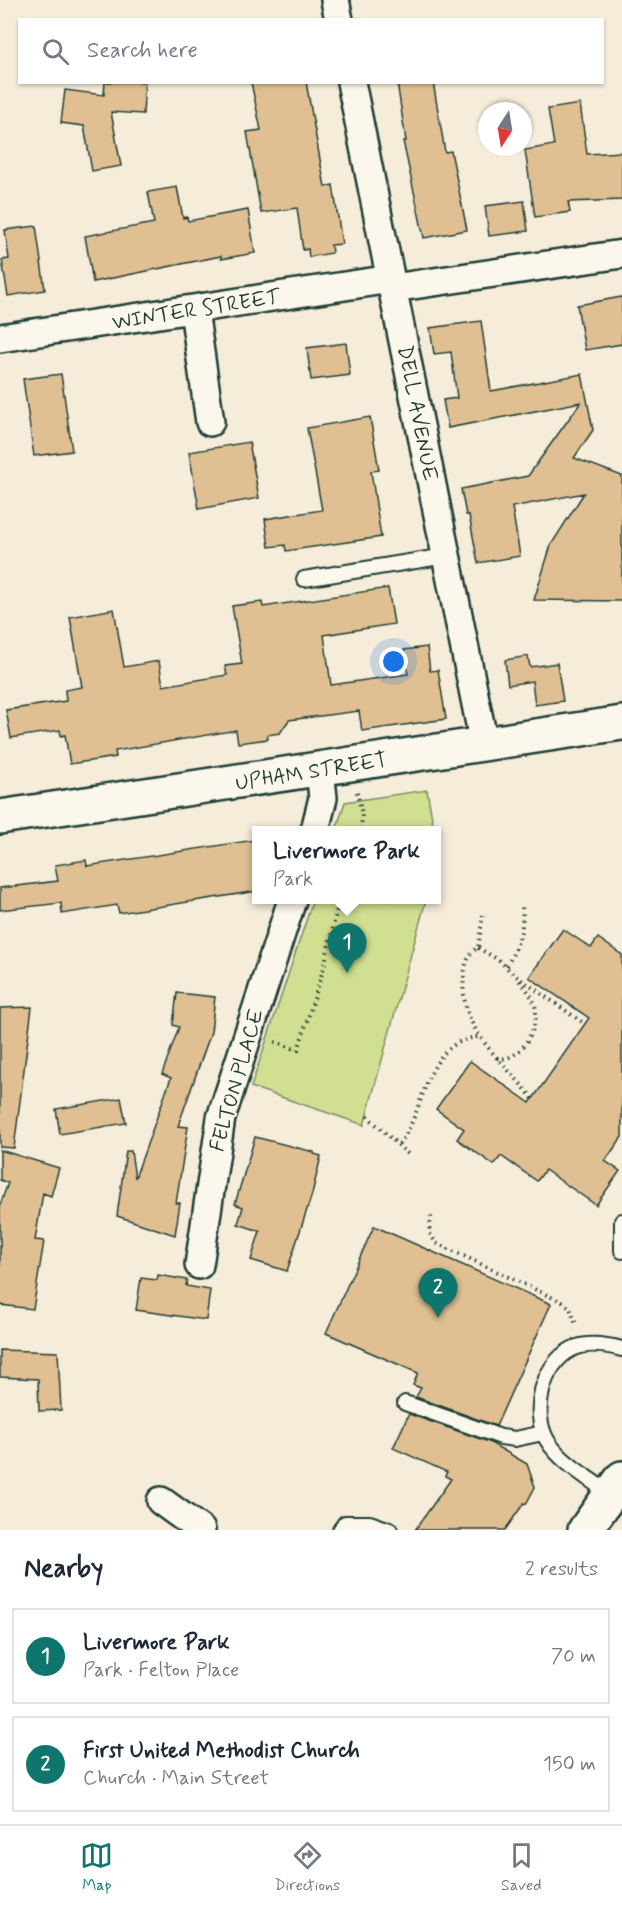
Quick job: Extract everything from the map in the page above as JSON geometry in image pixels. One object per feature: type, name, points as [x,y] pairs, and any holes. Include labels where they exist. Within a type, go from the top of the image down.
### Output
[{"type":"main road","name":"UPHAM STREET","points":[[0,817],[622,723]]},
{"type":"main road","points":[[585,1530],[616,1486]]},
{"type":"street","points":[[335,0],[339,18]]},
{"type":"street","name":"DELL AVENUE","points":[[351,84],[484,744]]},
{"type":"street","name":"WINTER STREET","points":[[0,338],[392,283],[622,254]]},
{"type":"street","points":[[194,310],[210,422]]},
{"type":"street","points":[[316,826],[323,798],[336,767]]},
{"type":"street","name":"FELTON PLACE","points":[[199,1265],[216,1143],[291,904]]},
{"type":"street","points":[[161,1501],[201,1530]]},
{"type":"lane","points":[[304,579],[446,556]]},
{"type":"lane","points":[[622,1221],[622,1251]]},
{"type":"lane","points":[[616,1486],[553,1448],[543,1433],[540,1406],[544,1384],[562,1357],[580,1346],[622,1349]]},
{"type":"lane","points":[[405,1403],[508,1438],[522,1438],[543,1433]]},
{"type":"lane","points":[[340,1530],[345,1523],[370,1523],[390,1530]]},
{"type":"path","points":[[336,767],[362,814],[361,826]]},
{"type":"path","points":[[249,1033],[297,1050],[324,967],[338,904]]},
{"type":"path","points":[[507,966],[517,947],[523,925],[522,908]]},
{"type":"path","points":[[483,915],[478,948],[473,951],[465,965],[463,992],[470,1022],[479,1037],[516,1077],[532,1099]]},
{"type":"path","points":[[478,948],[507,966],[533,1000],[537,1012],[535,1021],[518,1053],[504,1060],[496,1058]]},
{"type":"path","points":[[513,974],[585,1024]]},
{"type":"path","points":[[399,1144],[414,1120],[421,1094],[445,1051],[455,1042],[479,1037]]},
{"type":"path","points":[[367,1116],[409,1155]]},
{"type":"path","points":[[431,1216],[429,1232],[436,1243],[562,1302],[570,1308],[580,1346]]},
{"type":"green space","points":[[427,790],[433,826],[337,826],[345,802]]},
{"type":"green space","points":[[312,904],[425,904],[364,1125],[251,1087]]},
{"type":"building","points":[[105,84],[145,84],[143,114],[111,112],[121,166],[92,171],[84,126],[61,123],[65,90],[104,95]]},
{"type":"building","points":[[251,84],[306,84],[325,187],[333,185],[342,244],[331,245],[332,253],[309,257],[308,249],[303,250],[297,208],[261,213],[247,132],[261,130]]},
{"type":"building","points":[[397,84],[433,84],[445,152],[451,151],[467,230],[424,238],[403,141],[406,141]]},
{"type":"building","points":[[580,104],[587,154],[622,152],[622,200],[568,202],[570,212],[535,217],[526,156],[532,156],[532,149],[554,145],[548,109]]},
{"type":"building","points":[[177,187],[183,218],[187,217],[188,221],[248,210],[255,253],[221,259],[221,256],[93,282],[85,236],[154,223],[148,192]]},
{"type":"building","points":[[524,201],[528,231],[489,236],[485,206]]},
{"type":"building","points":[[36,226],[45,290],[8,296],[2,260],[9,259],[5,230]]},
{"type":"building","points":[[622,297],[622,344],[585,350],[577,305]]},
{"type":"building","points":[[481,321],[491,391],[582,374],[593,430],[574,458],[622,476],[622,601],[534,600],[551,545],[584,493],[512,507],[520,556],[478,563],[469,515],[466,515],[461,489],[528,476],[581,402],[448,428],[443,400],[457,398],[451,352],[434,354],[430,328]]},
{"type":"building","points":[[346,343],[350,375],[311,380],[307,348]]},
{"type":"building","points":[[61,374],[72,451],[34,456],[23,379]]},
{"type":"building","points":[[370,417],[379,470],[371,471],[381,537],[286,551],[285,545],[269,547],[265,519],[322,510],[307,428]]},
{"type":"building","points":[[249,442],[259,498],[199,509],[189,452]]},
{"type":"building","points":[[388,588],[394,624],[324,635],[331,685],[408,674],[404,650],[427,647],[430,671],[438,670],[446,719],[362,731],[359,711],[289,720],[280,733],[267,735],[268,739],[238,743],[236,730],[115,751],[116,757],[70,764],[65,735],[61,736],[60,730],[11,738],[6,710],[66,701],[65,690],[82,687],[70,617],[114,609],[124,667],[159,661],[163,686],[227,675],[225,666],[242,664],[232,606],[262,602],[263,607]]},
{"type":"building","points":[[528,656],[530,667],[557,663],[563,701],[535,705],[532,681],[508,685],[505,660]]},
{"type":"building","points":[[252,840],[252,892],[119,913],[117,905],[62,914],[61,903],[0,910],[0,888],[58,881],[55,865],[86,860],[87,866]]},
{"type":"building","points":[[563,929],[591,948],[598,938],[622,955],[622,1137],[605,1161],[620,1171],[596,1205],[545,1170],[537,1181],[501,1156],[494,1165],[457,1139],[464,1129],[436,1109],[470,1061],[530,1103],[589,1018],[529,977]]},
{"type":"building","points":[[177,993],[215,997],[211,1032],[178,1126],[188,1127],[176,1203],[180,1203],[175,1235],[117,1216],[126,1151],[131,1151],[135,1178],[171,1078],[162,1074],[179,1027],[173,1025]]},
{"type":"building","points":[[32,1007],[14,1148],[0,1147],[0,1008]]},
{"type":"building","points":[[121,1098],[126,1123],[60,1134],[56,1109]]},
{"type":"building","points":[[255,1137],[314,1152],[321,1156],[312,1194],[287,1271],[251,1260],[260,1231],[238,1224],[243,1207],[235,1204]]},
{"type":"building","points":[[0,1150],[59,1168],[51,1196],[43,1193],[35,1240],[44,1241],[33,1309],[0,1305],[0,1205],[8,1183],[0,1180]]},
{"type":"building","points":[[374,1226],[551,1304],[496,1426],[416,1397],[421,1388],[413,1385],[418,1373],[326,1333]]},
{"type":"building","points":[[158,1275],[187,1280],[186,1286],[210,1290],[206,1320],[136,1310],[141,1278],[157,1280]]},
{"type":"building","points":[[0,1350],[58,1352],[61,1410],[39,1411],[38,1379],[0,1377]]},
{"type":"building","points":[[409,1414],[489,1442],[527,1464],[535,1487],[526,1504],[524,1503],[505,1530],[415,1530],[451,1479],[445,1476],[447,1472],[393,1448]]},
{"type":"place","name":"Livermore Park","points":[[347,973]]},
{"type":"place","name":"First United Methodist Church","points":[[438,1318]]}]
